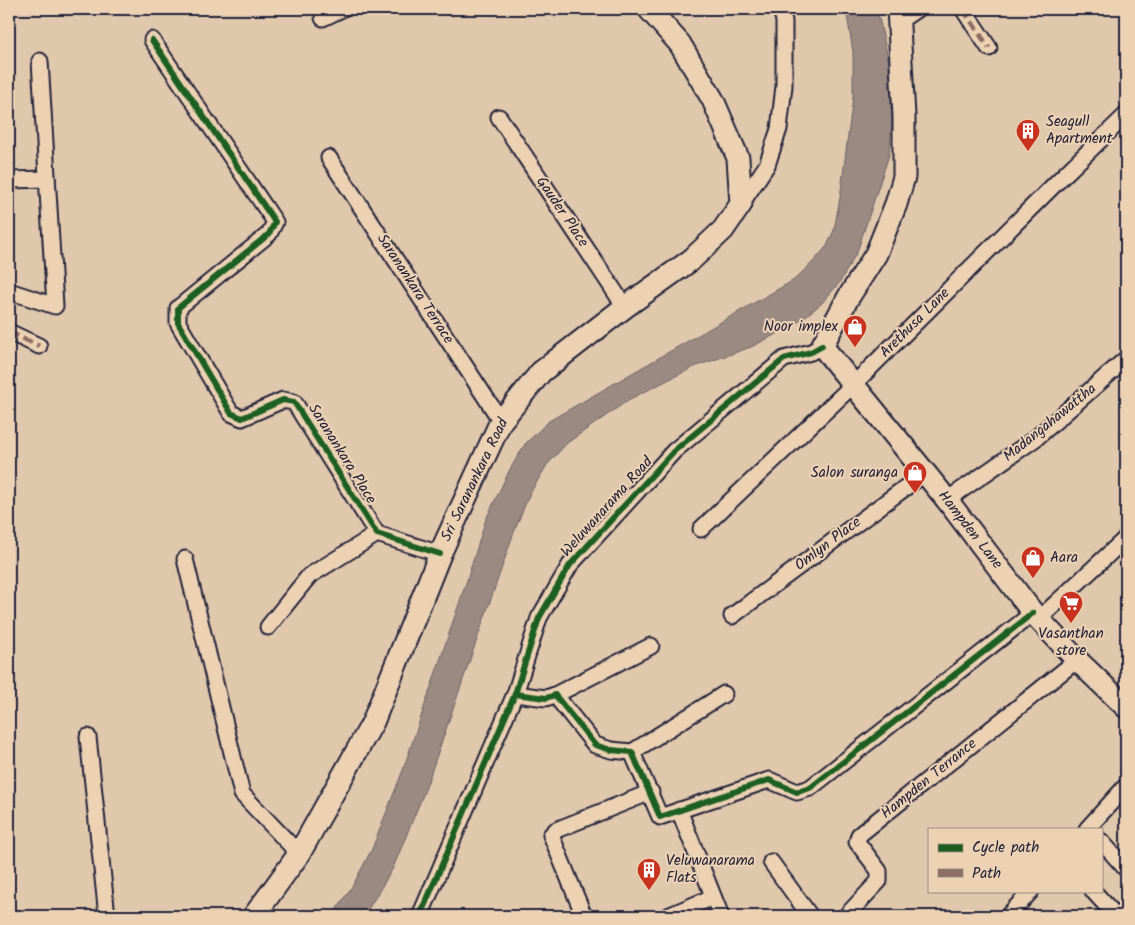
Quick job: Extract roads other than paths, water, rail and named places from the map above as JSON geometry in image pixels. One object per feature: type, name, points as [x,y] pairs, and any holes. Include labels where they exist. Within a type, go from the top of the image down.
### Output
[{"type":"main road","points":[[649,9],[680,44],[713,100],[738,158],[741,204]]},
{"type":"main road","points":[[822,346],[848,298],[876,254],[904,178],[904,116],[898,15]]},
{"type":"main road","name":"Sri Saranankara Road","points":[[254,916],[299,854],[373,722],[440,554],[501,421],[541,372],[625,307],[691,260],[723,230],[741,204]]},
{"type":"main road","name":"Hampden Lane","points":[[822,346],[947,500],[1036,616],[1077,660],[1126,707]]},
{"type":"street","points":[[323,18],[342,9]]},
{"type":"street","points":[[741,204],[767,165],[779,128],[784,86],[784,21],[781,9]]},
{"type":"street","points":[[898,15],[917,9]]},
{"type":"street","points":[[963,9],[989,48]]},
{"type":"street","name":"Saranankara Place","points":[[152,40],[276,222],[269,234],[178,308],[178,323],[231,412],[242,418],[283,400],[294,402],[377,534]]},
{"type":"street","points":[[9,291],[55,306],[40,61]]},
{"type":"street","name":"Arethusa Lane","points":[[701,529],[854,384],[1126,115]]},
{"type":"street","name":"Gauder Place","points":[[499,117],[625,307]]},
{"type":"street","name":"Saranankara Terrace","points":[[329,158],[501,421]]},
{"type":"street","points":[[9,180],[47,179]]},
{"type":"street","points":[[9,332],[39,346]]},
{"type":"street","name":"Weluwanarama Road","points":[[420,916],[515,694],[539,618],[570,565],[674,451],[784,359],[811,352],[822,346]]},
{"type":"street","name":"Madangahawattha","points":[[947,500],[1036,438],[1126,360]]},
{"type":"street","name":"Omlyn Place","points":[[732,616],[925,473]]},
{"type":"street","points":[[268,627],[309,576],[377,534],[440,554]]},
{"type":"street","points":[[632,752],[660,816],[768,780],[797,792],[810,788],[1036,616],[1126,538]]},
{"type":"street","points":[[184,559],[242,794],[299,854]]},
{"type":"street","points":[[515,694],[546,698],[555,695],[651,646]]},
{"type":"street","name":"Hampden Terrance","points":[[846,916],[879,881],[879,871],[858,842],[859,835],[1077,660]]},
{"type":"street","points":[[555,695],[595,745],[611,750],[632,752],[724,694]]},
{"type":"street","points":[[88,737],[107,916]]},
{"type":"street","points":[[1088,828],[1126,786]]},
{"type":"street","points":[[584,916],[551,835],[556,830],[650,792]]},
{"type":"street","points":[[679,810],[721,916]]},
{"type":"street","points":[[1102,842],[1126,869]]},
{"type":"street","points":[[771,862],[810,916]]},
{"type":"street","points":[[1008,916],[1030,892]]},
{"type":"street","points":[[1094,892],[1116,916]]},
{"type":"street","points":[[668,916],[713,896]]},
{"type":"place","name":"Seagull Apartment","points":[[1028,152]]},
{"type":"place","name":"Noor implex","points":[[855,348]]},
{"type":"place","name":"Salon suranga","points":[[915,494]]},
{"type":"place","name":"Aara","points":[[1033,579]]},
{"type":"place","name":"Vasanthan store","points":[[1071,624]]},
{"type":"place","name":"Veluwanarama Flats","points":[[649,891]]}]
